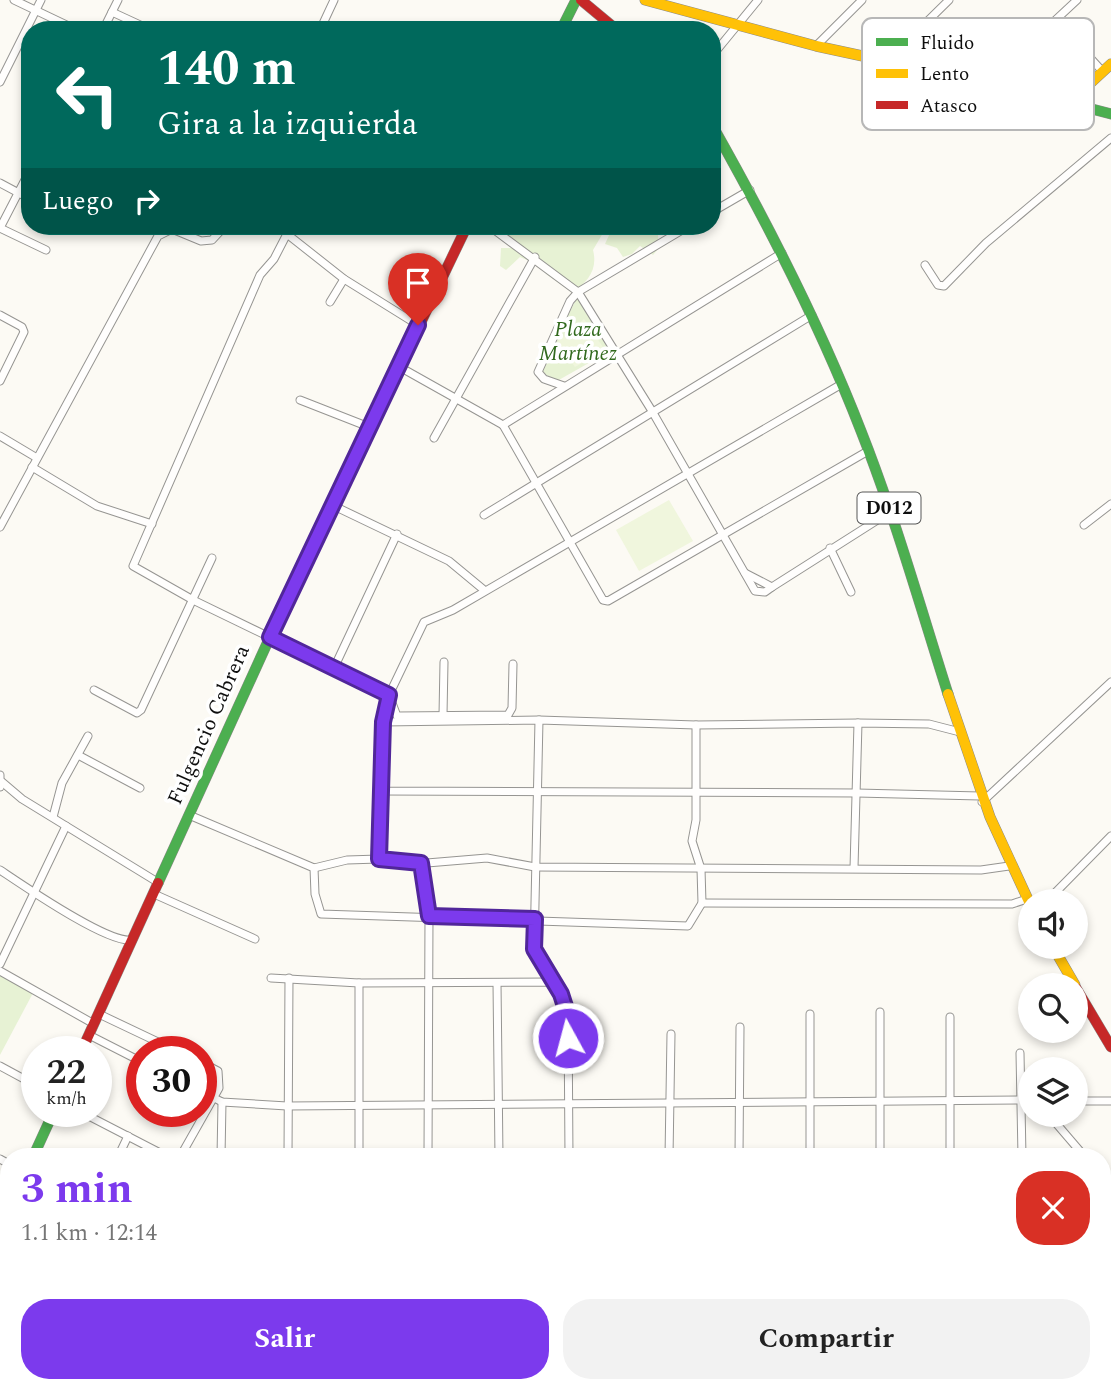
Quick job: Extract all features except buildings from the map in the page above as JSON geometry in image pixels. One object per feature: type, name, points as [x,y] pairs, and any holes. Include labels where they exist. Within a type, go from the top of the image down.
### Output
[{"type":"main road","points":[[566,21],[578,0],[605,21]]},
{"type":"main road","points":[[645,0],[717,21]]},
{"type":"main road","points":[[721,22],[816,46],[862,54]]},
{"type":"main road","points":[[1094,80],[1107,68]]},
{"type":"main road","points":[[1094,109],[1111,114]]},
{"type":"main road","name":"D012","points":[[721,140],[750,190],[812,315],[868,451],[981,799],[1021,889]]},
{"type":"main road","name":"Fulgencio Cabrera","points":[[89,1035],[270,637],[463,235]]},
{"type":"main road","points":[[1088,1007],[1111,1047]]},
{"type":"main road","points":[[37,1148],[47,1127]]},
{"type":"street","points":[[14,0],[57,21]]},
{"type":"street","points":[[31,21],[41,0]]},
{"type":"street","points":[[108,21],[118,0]]},
{"type":"street","points":[[324,21],[334,0]]},
{"type":"street","points":[[721,44],[758,0]]},
{"type":"street","points":[[816,46],[862,0]]},
{"type":"street","points":[[930,18],[948,0]]},
{"type":"street","points":[[1058,18],[1077,0]]},
{"type":"street","points":[[112,12],[132,21]]},
{"type":"street","points":[[0,82],[21,41]]},
{"type":"street","points":[[1094,56],[1107,68]]},
{"type":"street","points":[[925,265],[938,285],[944,286],[986,243],[1111,138]]},
{"type":"street","points":[[0,183],[21,194]]},
{"type":"street","points":[[21,187],[0,228],[46,250]]},
{"type":"street","points":[[721,207],[750,190]]},
{"type":"street","points":[[0,527],[159,235]]},
{"type":"street","points":[[186,235],[201,241],[212,240],[217,235]]},
{"type":"street","points":[[286,235],[274,259],[260,275],[133,566],[193,600],[389,695],[397,716],[509,714],[513,702],[513,664]]},
{"type":"street","points":[[287,235],[344,279],[418,325]]},
{"type":"street","points":[[502,235],[578,292],[652,411],[755,591],[765,592],[890,512]]},
{"type":"street","points":[[564,386],[544,379],[538,372],[562,314],[578,292],[667,235]]},
{"type":"street","points":[[503,425],[617,352],[782,253]]},
{"type":"street","points":[[434,438],[535,257]]},
{"type":"street","points":[[330,302],[344,279]]},
{"type":"street","points":[[0,315],[22,327],[24,332],[0,381]]},
{"type":"street","points":[[484,515],[812,315]]},
{"type":"street","points":[[398,366],[503,425],[603,600],[608,601],[868,451]]},
{"type":"street","points":[[379,859],[383,722],[389,695],[418,628],[424,622],[453,610],[569,540],[841,385]]},
{"type":"street","points":[[300,400],[369,427]]},
{"type":"street","points":[[0,436],[37,458]]},
{"type":"street","points":[[33,467],[97,506],[152,524]]},
{"type":"street","points":[[1084,525],[1111,504]]},
{"type":"street","points":[[332,505],[449,561],[484,590]]},
{"type":"street","points":[[334,668],[397,534]]},
{"type":"street","points":[[830,548],[851,592]]},
{"type":"street","points":[[94,690],[139,712],[212,558]]},
{"type":"street","points":[[746,573],[772,587]]},
{"type":"street","points":[[443,715],[444,663]]},
{"type":"street","points":[[381,790],[857,793],[981,799],[1111,682]]},
{"type":"street","points":[[383,722],[539,720],[696,725],[929,724],[960,732]]},
{"type":"street","points":[[539,720],[534,949],[561,994],[568,1016],[569,1148]]},
{"type":"street","points":[[854,868],[858,723]]},
{"type":"street","points":[[314,868],[315,894],[321,914],[688,926],[702,903],[701,869],[692,841],[696,820],[696,725]]},
{"type":"street","points":[[53,817],[62,783],[88,736]]},
{"type":"street","points":[[78,755],[139,788]]},
{"type":"street","points":[[1,781],[66,826],[159,883]]},
{"type":"street","points":[[189,815],[314,868],[347,860],[379,859],[421,863],[487,858],[535,867],[981,870],[1009,866]]},
{"type":"street","points":[[0,964],[66,826]]},
{"type":"street","points":[[1059,889],[1111,836]]},
{"type":"street","points":[[421,863],[429,916],[428,1148]]},
{"type":"street","points":[[0,870],[113,938],[132,940]]},
{"type":"street","points":[[154,894],[255,939]]},
{"type":"street","points":[[702,903],[1018,904]]},
{"type":"street","points":[[0,971],[96,1019],[139,1036]]},
{"type":"street","points":[[271,978],[359,984],[552,982]]},
{"type":"street","points":[[288,1148],[289,978]]},
{"type":"street","points":[[359,984],[359,1148]]},
{"type":"street","points":[[497,984],[499,1148]]},
{"type":"street","points":[[880,1012],[880,1148]]},
{"type":"street","points":[[810,1014],[810,1148]]},
{"type":"street","points":[[950,1017],[950,1148]]},
{"type":"street","points":[[739,1148],[740,1027]]},
{"type":"street","points":[[669,1148],[671,1034]]},
{"type":"street","points":[[89,1035],[126,1054]]},
{"type":"street","points":[[1020,1053],[1020,1057]]},
{"type":"street","points":[[0,1066],[21,1077]]},
{"type":"street","points":[[217,1070],[217,1092]]},
{"type":"street","points":[[217,1098],[286,1106],[1018,1101]]},
{"type":"street","points":[[221,1148],[222,1101]]},
{"type":"street","points":[[1088,1101],[1111,1101]]},
{"type":"street","points":[[110,1127],[151,1148]]},
{"type":"street","points":[[185,1148],[197,1127]]},
{"type":"street","points":[[1021,1127],[1021,1148]]},
{"type":"street","points":[[1059,1127],[1077,1148]]},
{"type":"street","points":[[122,1148],[128,1136]]},
{"type":"green space","points":[[501,235],[602,235],[593,250],[593,269],[573,293],[546,274],[543,267],[520,257],[506,270],[500,266],[501,248],[513,248]]},
{"type":"green space","points":[[609,235],[658,235],[659,248],[653,255],[640,246],[632,254],[623,257],[617,248],[605,244]]},
{"type":"green space","name":"Plaza Martínez","points":[[577,298],[610,351],[557,381],[541,372],[551,346]]},
{"type":"green space","points":[[584,319],[605,350],[575,367],[556,343]]},
{"type":"green space","points":[[669,500],[693,541],[639,571],[616,530]]},
{"type":"green space","points":[[0,974],[33,993],[0,1055]]},
{"type":"traffic: fast","points":[[566,21],[576,0]]},
{"type":"traffic: fast","points":[[1094,110],[1111,114]]},
{"type":"traffic: fast","points":[[721,141],[792,275],[845,391],[885,496],[948,694]]},
{"type":"traffic: fast","points":[[158,883],[270,637],[383,401]]},
{"type":"traffic: fast","points":[[37,1148],[47,1127]]},
{"type":"traffic: slow","points":[[645,0],[862,56]]},
{"type":"traffic: slow","points":[[1094,80],[1111,64]]},
{"type":"traffic: slow","points":[[948,694],[990,817],[1023,889]]},
{"type":"traffic: slow","points":[[1060,959],[1068,973]]},
{"type":"traffic: jam","points":[[581,0],[606,21]]},
{"type":"traffic: jam","points":[[383,401],[463,235]]},
{"type":"traffic: jam","points":[[88,1036],[158,883]]},
{"type":"traffic: jam","points":[[1088,1008],[1111,1047]]},
{"type":"route","points":[[418,325],[270,637],[389,695],[383,722],[379,859],[421,863],[429,916],[535,919],[534,949],[561,994],[568,1016],[568,1038]]}]
